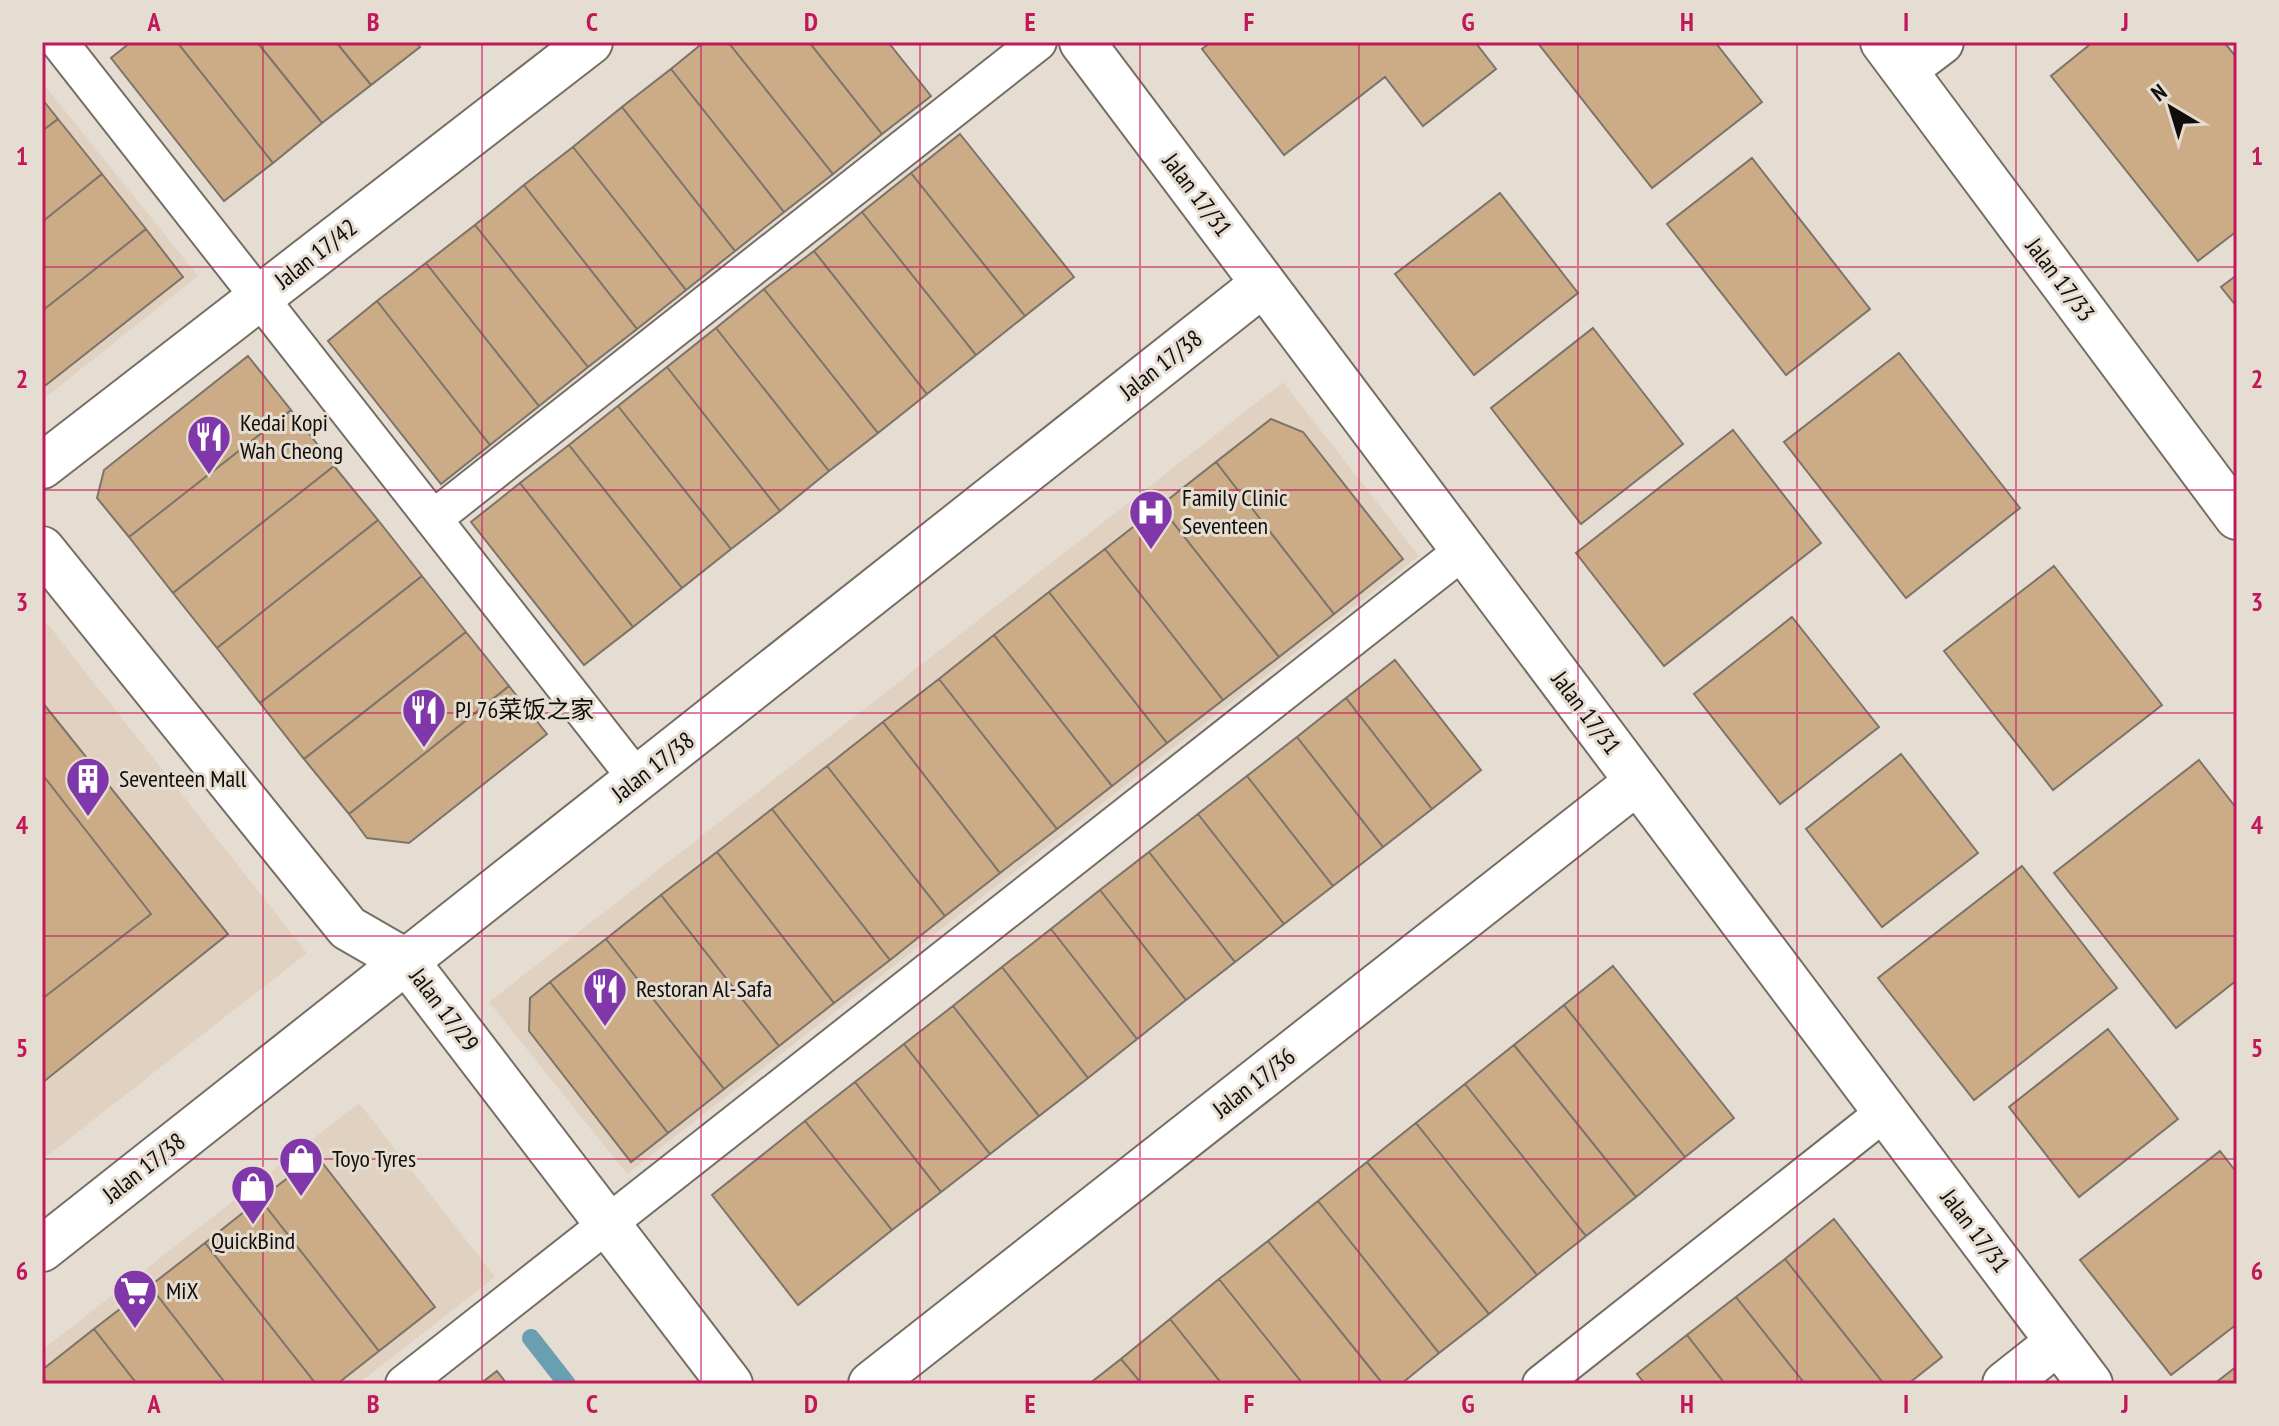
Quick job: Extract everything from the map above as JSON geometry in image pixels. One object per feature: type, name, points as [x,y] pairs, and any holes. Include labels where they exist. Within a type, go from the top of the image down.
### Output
[{"type":"street","name":"Jalan 17/42","points":[[42,466],[590,42]]},
{"type":"street","name":"Jalan 17/31","points":[[1082,42],[2090,1384]]},
{"type":"street","points":[[1894,56],[1941,42]]},
{"type":"street","name":"Jalan 17/33","points":[[1894,56],[2237,517]]},
{"type":"street","name":"Jalan 17/38","points":[[42,1249],[1263,284]]},
{"type":"street","name":"Jalan 17/29","points":[[42,549],[348,928],[407,962],[730,1384]]},
{"type":"street","name":"Jalan 17/36","points":[[871,1384],[1637,782]]},
{"type":"street","points":[[2005,1384],[2058,1342]]},
{"type":"lane","points":[[433,519],[1038,42]]},
{"type":"lane","points":[[75,48],[259,298],[637,779]]},
{"type":"lane","points":[[404,1384],[606,1222],[1464,550]]},
{"type":"lane","points":[[1541,1384],[1885,1112]]},
{"type":"shaded area","points":[[42,82],[198,276],[42,400]]},
{"type":"shaded area","points":[[1283,382],[1419,556],[627,1174],[489,1002]]},
{"type":"shaded area","points":[[42,617],[307,953],[42,1160]]},
{"type":"shaded area","points":[[359,1103],[495,1277],[358,1384],[42,1384],[42,1350]]},
{"type":"building","points":[[131,42],[177,42],[273,163],[224,201],[111,58]]},
{"type":"building","points":[[177,42],[257,42],[322,123],[273,163]]},
{"type":"building","points":[[257,42],[336,42],[371,85],[322,123]]},
{"type":"building","points":[[336,42],[416,42],[420,47],[371,85]]},
{"type":"building","points":[[704,42],[728,42],[833,174],[784,212],[671,69]]},
{"type":"building","points":[[728,42],[809,42],[882,134],[833,174]]},
{"type":"building","points":[[809,42],[888,42],[931,96],[882,134]]},
{"type":"building","points":[[1211,42],[1475,42],[1496,69],[1423,126],[1385,77],[1284,155],[1202,49]]},
{"type":"building","points":[[1537,42],[1715,42],[1762,102],[1652,188]]},
{"type":"building","points":[[2093,42],[2224,42],[2237,58],[2237,231],[2198,261],[2051,76]]},
{"type":"building","points":[[671,69],[784,212],[735,251],[622,107]]},
{"type":"building","points":[[42,99],[58,119],[42,131]]},
{"type":"building","points":[[622,107],[735,251],[686,290],[573,147]]},
{"type":"building","points":[[58,119],[102,174],[42,222],[42,131]]},
{"type":"building","points":[[960,134],[1074,277],[1025,316],[911,173]]},
{"type":"building","points":[[573,147],[686,290],[637,329],[524,185]]},
{"type":"building","points":[[1752,158],[1870,309],[1786,375],[1667,224]]},
{"type":"building","points":[[911,173],[1025,316],[976,355],[862,212]]},
{"type":"building","points":[[102,174],[146,229],[42,311],[42,222]]},
{"type":"building","points":[[524,185],[637,329],[588,367],[475,225]]},
{"type":"building","points":[[1500,193],[1578,293],[1474,375],[1395,274]]},
{"type":"building","points":[[862,212],[976,355],[927,394],[814,251]]},
{"type":"building","points":[[475,225],[588,367],[539,406],[426,263]]},
{"type":"building","points":[[146,229],[183,277],[46,385],[42,385],[42,311]]},
{"type":"building","points":[[814,251],[927,394],[878,433],[764,289]]},
{"type":"building","points":[[426,263],[539,406],[490,445],[377,301]]},
{"type":"building","points":[[2237,275],[2237,307],[2221,287]]},
{"type":"building","points":[[764,289],[878,433],[829,471],[716,328]]},
{"type":"building","points":[[377,301],[490,445],[441,484],[328,341]]},
{"type":"building","points":[[716,328],[829,471],[780,511],[667,367]]},
{"type":"building","points":[[1593,328],[1683,444],[1581,524],[1491,408]]},
{"type":"building","points":[[1899,353],[2020,508],[1906,598],[1784,442]]},
{"type":"building","points":[[248,356],[291,410],[129,537],[97,498],[104,470]]},
{"type":"building","points":[[667,367],[780,511],[731,549],[618,406]]},
{"type":"building","points":[[618,406],[731,549],[682,588],[569,445]]},
{"type":"building","points":[[291,410],[334,466],[173,593],[129,537]]},
{"type":"building","points":[[1271,419],[1303,432],[1403,559],[1334,614],[1216,462]]},
{"type":"building","points":[[1733,430],[1821,543],[1664,666],[1576,553]]},
{"type":"building","points":[[569,445],[682,588],[633,627],[520,483]]},
{"type":"building","points":[[1216,462],[1334,614],[1279,657],[1160,506]]},
{"type":"building","points":[[334,466],[378,520],[217,648],[173,593]]},
{"type":"building","points":[[520,483],[633,627],[584,665],[471,522]]},
{"type":"building","points":[[1160,506],[1279,657],[1223,700],[1105,549]]},
{"type":"building","points":[[378,520],[422,576],[260,703],[217,648]]},
{"type":"building","points":[[1105,549],[1223,700],[1167,743],[1049,592]]},
{"type":"building","points":[[2054,566],[2162,705],[2053,790],[1944,651]]},
{"type":"building","points":[[422,576],[466,632],[304,759],[260,703]]},
{"type":"building","points":[[1049,592],[1167,743],[1112,786],[994,635]]},
{"type":"building","points":[[1792,617],[1879,727],[1780,804],[1694,694]]},
{"type":"building","points":[[466,632],[509,686],[349,814],[304,759]]},
{"type":"building","points":[[994,635],[1112,786],[1057,829],[939,679]]},
{"type":"building","points":[[1395,660],[1481,770],[1432,809],[1346,698]]},
{"type":"building","points":[[939,679],[1057,829],[1000,873],[883,722]]},
{"type":"building","points":[[509,686],[547,734],[409,843],[367,838],[349,814]]},
{"type":"building","points":[[1346,698],[1432,809],[1383,847],[1297,737]]},
{"type":"building","name":"Seventeen Mall","points":[[42,702],[228,934],[42,1083]]},
{"type":"building","points":[[883,722],[1000,873],[945,916],[827,766]]},
{"type":"building","points":[[1297,737],[1383,847],[1333,886],[1247,776]]},
{"type":"building","points":[[1901,754],[1978,853],[1882,927],[1806,829]]},
{"type":"building","points":[[2199,760],[2237,809],[2237,980],[2176,1028],[2054,873]]},
{"type":"building","points":[[827,766],[945,916],[890,960],[772,809]]},
{"type":"building","points":[[42,774],[151,914],[42,999]]},
{"type":"building","points":[[1247,776],[1333,886],[1284,924],[1198,814]]},
{"type":"building","points":[[772,809],[890,960],[834,1003],[717,852]]},
{"type":"building","points":[[1198,814],[1284,924],[1235,962],[1149,852]]},
{"type":"building","points":[[717,852],[834,1003],[779,1046],[661,895]]},
{"type":"building","points":[[1149,852],[1235,962],[1186,1000],[1100,890]]},
{"type":"building","points":[[2022,866],[2117,988],[1974,1100],[1878,978]]},
{"type":"building","points":[[1100,890],[1186,1000],[1137,1039],[1051,929]]},
{"type":"building","points":[[661,895],[779,1046],[724,1089],[606,939]]},
{"type":"building","points":[[1051,929],[1137,1039],[1088,1078],[1002,967]]},
{"type":"building","points":[[606,939],[724,1089],[668,1133],[550,982]]},
{"type":"building","points":[[1613,966],[1734,1118],[1685,1157],[1564,1005]]},
{"type":"building","points":[[1002,967],[1088,1078],[1039,1116],[953,1006]]},
{"type":"building","points":[[550,982],[668,1133],[631,1162],[529,1031],[530,998]]},
{"type":"building","points":[[1564,1005],[1685,1157],[1636,1197],[1514,1045]]},
{"type":"building","points":[[953,1006],[1039,1116],[990,1154],[904,1044]]},
{"type":"building","points":[[2108,1029],[2178,1119],[2079,1197],[2009,1107]]},
{"type":"building","points":[[904,1044],[990,1154],[941,1192],[855,1082]]},
{"type":"building","points":[[1514,1045],[1636,1197],[1586,1236],[1465,1084]]},
{"type":"building","points":[[855,1082],[941,1192],[892,1230],[805,1121]]},
{"type":"building","points":[[1465,1084],[1586,1236],[1537,1275],[1416,1123]]},
{"type":"building","points":[[805,1121],[892,1230],[798,1305],[712,1195]]},
{"type":"building","points":[[1416,1123],[1537,1275],[1489,1314],[1367,1162]]},
{"type":"building","points":[[2220,1151],[2237,1173],[2237,1324],[2171,1375],[2080,1260]]},
{"type":"building","points":[[317,1156],[435,1307],[379,1351],[260,1199]]},
{"type":"building","points":[[1367,1162],[1489,1314],[1439,1353],[1318,1201]]},
{"type":"building","points":[[260,1199],[379,1351],[337,1384],[316,1384],[205,1243]]},
{"type":"building","points":[[1318,1201],[1439,1353],[1401,1384],[1383,1384],[1268,1241]]},
{"type":"building","points":[[1834,1219],[1942,1357],[1908,1384],[1884,1384],[1785,1259]]},
{"type":"building","points":[[1268,1241],[1383,1384],[1303,1384],[1219,1279]]},
{"type":"building","points":[[205,1243],[316,1384],[226,1384],[150,1286]]},
{"type":"building","points":[[1785,1259],[1884,1384],[1805,1384],[1736,1297]]},
{"type":"building","points":[[1219,1279],[1303,1384],[1222,1384],[1170,1319]]},
{"type":"building","points":[[150,1286],[226,1384],[137,1384],[94,1329]]},
{"type":"building","points":[[1736,1297],[1805,1384],[1725,1384],[1687,1335]]},
{"type":"building","points":[[1170,1319],[1222,1384],[1142,1384],[1121,1359]]},
{"type":"building","points":[[94,1329],[137,1384],[48,1384],[42,1370]]},
{"type":"building","points":[[1687,1335],[1725,1384],[1645,1384],[1637,1374]]},
{"type":"building","points":[[1121,1359],[1142,1384],[1089,1384]]},
{"type":"building","points":[[2237,1366],[2237,1384],[2214,1384]]},
{"type":"building","points":[[497,1371],[507,1384],[480,1384]]},
{"type":"waterway","points":[[531,1338],[567,1384]]},
{"type":"place","name":"Kedai Kopi Wah Cheong","points":[[209,476]]},
{"type":"place","name":"Family Clinic Seventeen","points":[[1151,551]]},
{"type":"place","name":"PJ 76菜饭之家","points":[[424,749]]},
{"type":"place","name":"Seventeen Mall","points":[[88,818]]},
{"type":"place","name":"Restoran Al-Safa","points":[[605,1028]]},
{"type":"place","name":"Toyo Tyres","points":[[301,1198]]},
{"type":"place","name":"QuickBind","points":[[253,1226]]},
{"type":"place","name":"MiX","points":[[135,1330]]}]
